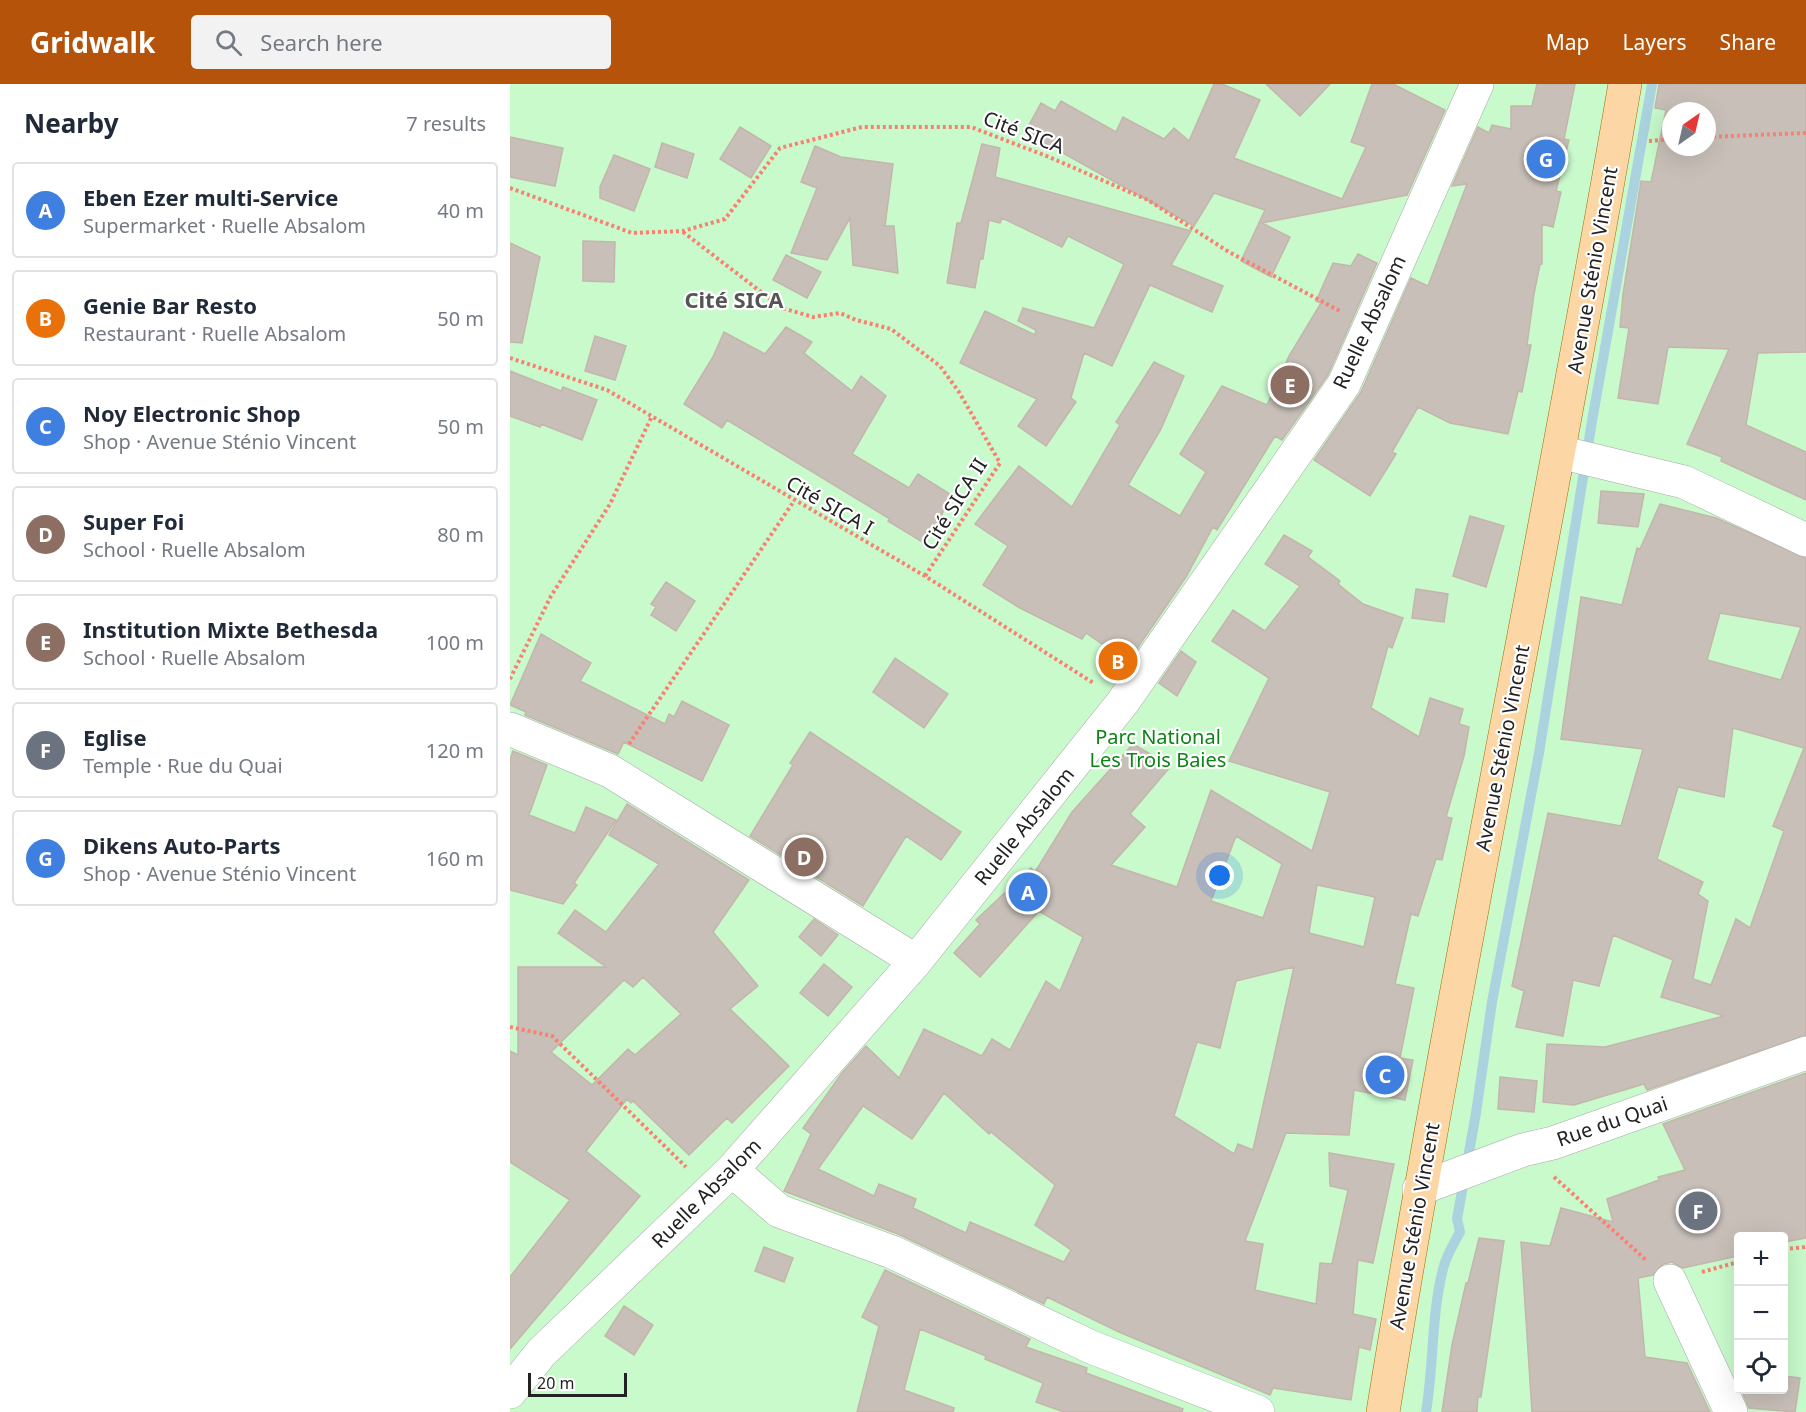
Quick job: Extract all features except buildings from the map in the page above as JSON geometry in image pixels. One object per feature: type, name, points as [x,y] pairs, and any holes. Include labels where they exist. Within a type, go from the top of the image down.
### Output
[{"type":"main road","name":"Avenue Sténio Vincent","points":[[1383,1412],[1419,1189],[1559,452],[1625,84]]},
{"type":"street","name":"Ruelle Absalom","points":[[510,1392],[541,1353],[721,1180],[916,961],[1123,702],[1344,384],[1367,325],[1477,84]]},
{"type":"street","points":[[1559,452],[1684,482],[1806,540]]},
{"type":"street","points":[[510,729],[610,771],[916,961]]},
{"type":"street","name":"Rue du Quai","points":[[1419,1189],[1523,1150],[1552,1143],[1806,1053]]},
{"type":"street","points":[[721,1180],[779,1211],[892,1252],[1091,1347],[1258,1412]]},
{"type":"street","points":[[1670,1281],[1731,1412]]},
{"type":"path","name":"Cité SICA","points":[[510,188],[632,233],[683,231],[725,219],[780,148],[862,127],[971,127],[1049,157],[1148,200],[1229,252],[1367,325]]},
{"type":"path","points":[[1716,137],[1806,133]]},
{"type":"path","name":"Cité SICA II","points":[[683,231],[782,308],[813,317],[840,313],[856,320],[891,328],[940,366],[959,392],[1000,463],[925,576]]},
{"type":"path","name":"Cité SICA I","points":[[510,358],[607,390],[925,576],[1123,702]]},
{"type":"path","points":[[510,679],[551,596],[610,504],[652,416]]},
{"type":"path","points":[[610,771],[794,501]]},
{"type":"path","points":[[510,1027],[552,1036],[721,1180]]},
{"type":"path","points":[[1523,1150],[1670,1281],[1734,1263]]},
{"type":"path","points":[[1788,1248],[1806,1246]]},
{"type":"green space","name":"Parc National Les Trois Baies","points":[[510,84],[1806,84],[1806,1412],[510,1412]]},
{"type":"waterway","points":[[1426,1412],[1439,1287],[1446,1259],[1460,1232],[1457,1219],[1476,1113],[1492,1002],[1539,753],[1592,421],[1652,84]]},
{"type":"place","name":"Dikens Auto-Parts","points":[[1546,159]]},
{"type":"place","name":"Institution Mixte Bethesda","points":[[1290,385]]},
{"type":"place","name":"Genie Bar Resto","points":[[1118,661]]},
{"type":"place","name":"Super Foi","points":[[804,857]]},
{"type":"place","name":"Eben Ezer multi-Service","points":[[1028,892]]},
{"type":"place","name":"Noy Electronic Shop","points":[[1385,1075]]},
{"type":"place","name":"Eglise","points":[[1698,1211]]},
{"type":"district","name":"Cité SICA","points":[[734,299]]}]
